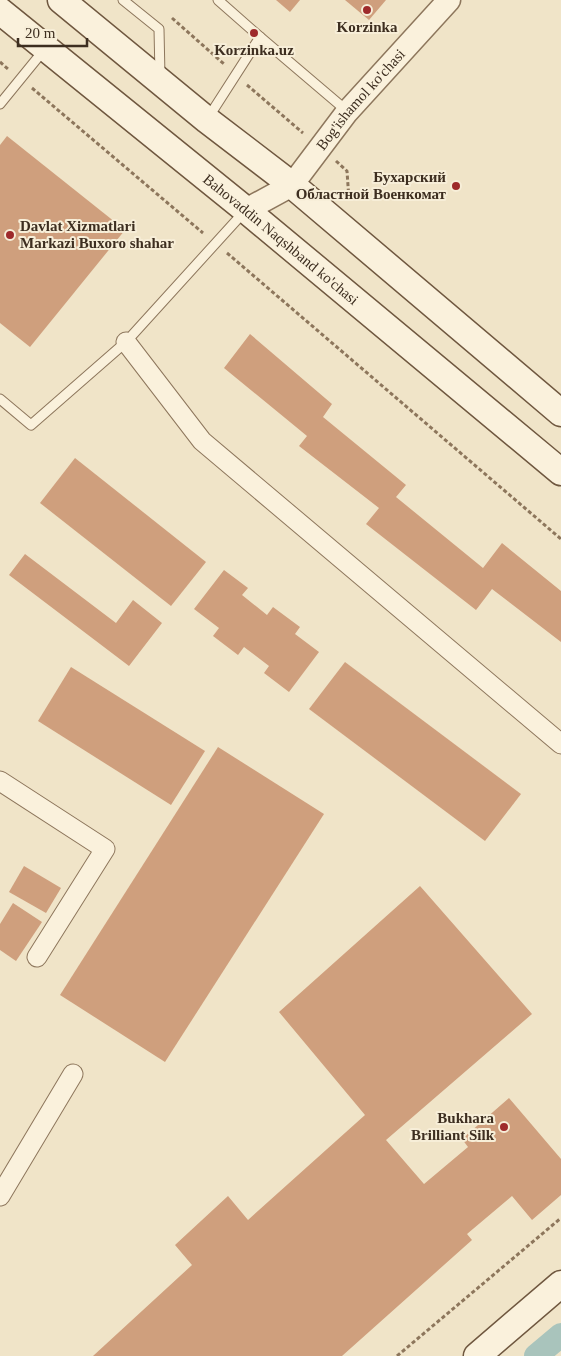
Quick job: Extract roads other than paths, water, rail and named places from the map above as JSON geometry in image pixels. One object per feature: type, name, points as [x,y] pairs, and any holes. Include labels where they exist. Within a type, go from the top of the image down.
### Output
[{"type":"main road","points":[[61,0],[207,120],[292,185],[561,413]]},
{"type":"main road","name":"Bahovaddin Naqshband ko'chasi","points":[[0,10],[246,210],[561,472]]},
{"type":"main road","points":[[476,1356],[561,1284]]},
{"type":"street","name":"Bog'ishamol ko'chasi","points":[[246,210],[292,185],[347,112],[449,0]]},
{"type":"street","points":[[126,342],[202,440],[561,744]]},
{"type":"street","points":[[0,781],[104,849],[37,957]]},
{"type":"street","points":[[0,1196],[73,1074]]},
{"type":"lane","points":[[123,0],[158,29],[160,81]]},
{"type":"lane","points":[[218,0],[347,112]]},
{"type":"lane","points":[[207,120],[260,37]]},
{"type":"lane","points":[[0,104],[46,48]]},
{"type":"lane","points":[[0,399],[31,425],[126,342],[246,210]]},
{"type":"waterway","points":[[536,1356],[561,1335]]},
{"type":"place","name":"Korzinka","points":[[367,10]]},
{"type":"place","name":"Korzinka.uz","points":[[254,33]]},
{"type":"place","name":"Бухарский Областной Военкомат","points":[[456,186]]},
{"type":"place","name":"Davlat Xizmatlari Markazi Buxoro shahar","points":[[10,235]]},
{"type":"place","name":"Bukhara Brilliant Silk","points":[[504,1127]]}]
